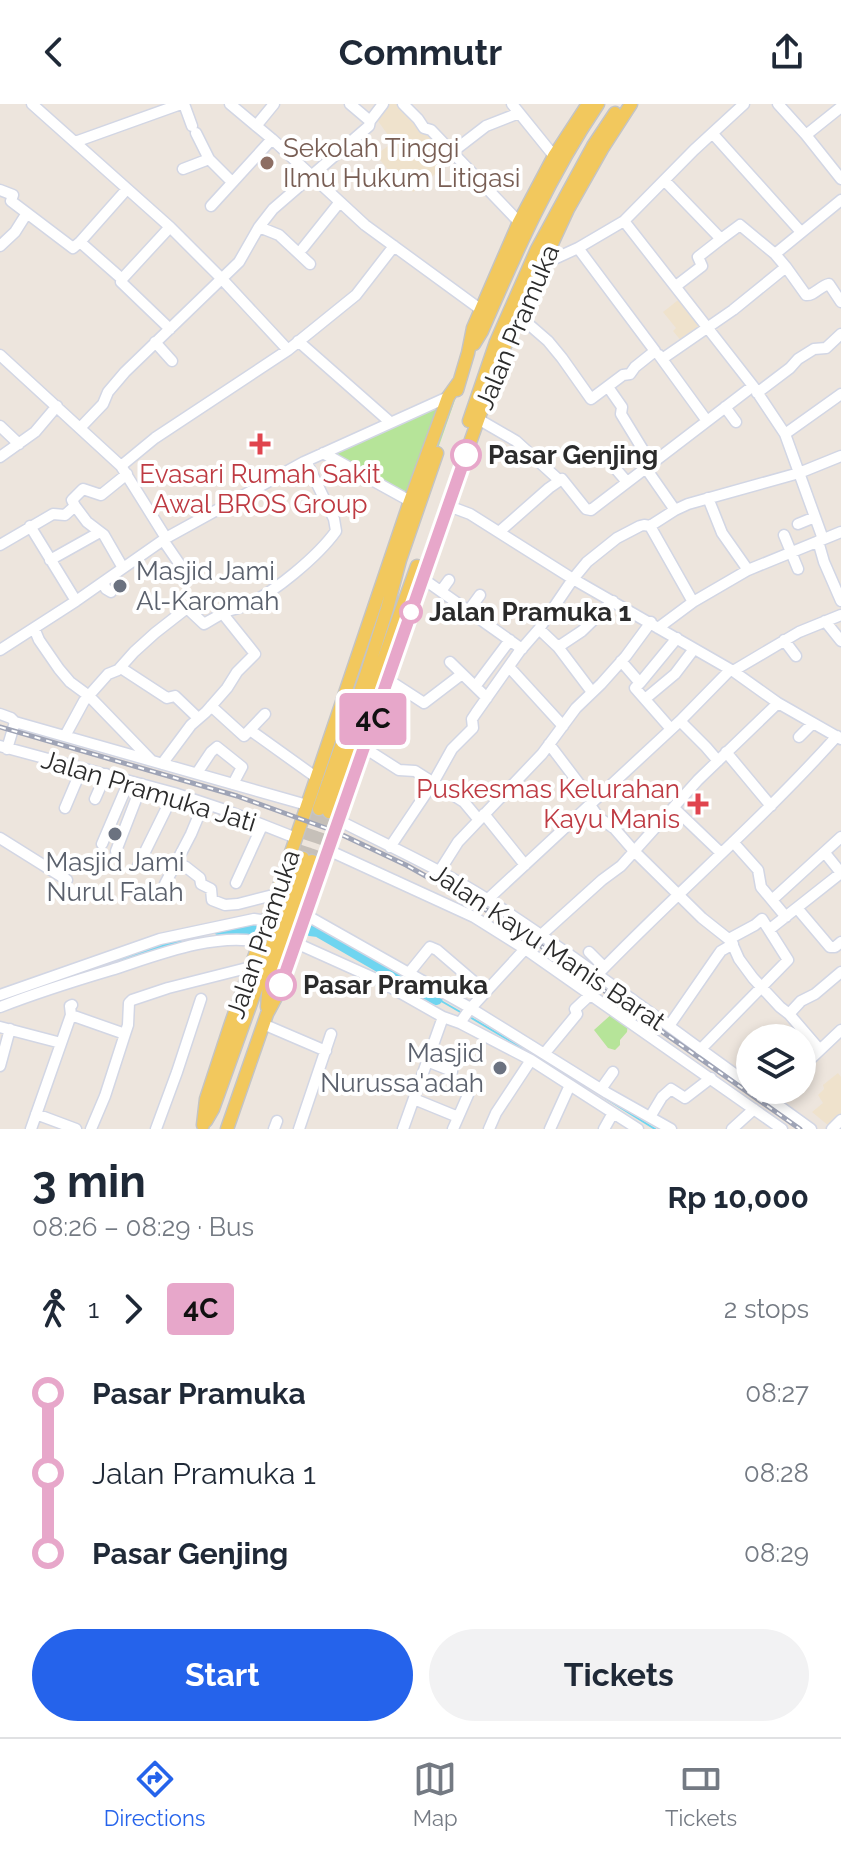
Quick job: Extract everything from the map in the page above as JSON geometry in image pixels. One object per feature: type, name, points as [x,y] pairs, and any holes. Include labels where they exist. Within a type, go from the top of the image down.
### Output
[{"type":"main road","name":"Jalan Pramuka","points":[[227,1129],[265,1019],[280,990],[275,934],[277,894],[296,838],[324,811],[363,747],[387,609],[400,560],[456,397],[473,328],[519,222],[554,156],[588,104]]},
{"type":"main road","name":"Jalan Pramuka","points":[[468,353],[482,331],[517,247],[547,189],[598,104]]},
{"type":"main road","name":"Jalan Pramuka","points":[[324,811],[376,677],[496,342],[564,197],[621,104]]},
{"type":"main road","name":"Jalan Pramuka","points":[[376,677],[394,662],[478,419],[518,315],[568,209],[631,104]]},
{"type":"main road","name":"Jalan Pramuka","points":[[275,934],[300,918],[328,850],[317,778],[410,501],[448,397],[458,383]]},
{"type":"main road","points":[[362,645],[376,677]]},
{"type":"main road","name":"Jalan Pramuka","points":[[202,1127],[213,1109],[256,969],[307,860],[300,918]]},
{"type":"main road","points":[[256,969],[275,934]]},
{"type":"street","points":[[32,104],[170,227],[288,350]]},
{"type":"street","points":[[75,142],[182,104],[209,159],[232,182]]},
{"type":"street","points":[[230,104],[313,176],[339,203],[480,309]]},
{"type":"street","points":[[256,126],[274,104]]},
{"type":"street","points":[[350,104],[370,121]]},
{"type":"street","points":[[80,428],[103,404],[115,382],[239,262],[273,209],[369,126],[383,104]]},
{"type":"street","points":[[403,104],[519,222]]},
{"type":"street","points":[[541,265],[624,221],[744,104]]},
{"type":"street","points":[[778,104],[841,179]]},
{"type":"street","points":[[806,135],[841,107]]},
{"type":"street","points":[[451,153],[486,126],[516,109],[554,156]]},
{"type":"street","points":[[713,134],[801,232]]},
{"type":"street","points":[[211,206],[272,139]]},
{"type":"street","points":[[183,169],[209,159]]},
{"type":"street","points":[[665,181],[721,239]]},
{"type":"street","points":[[0,190],[13,195],[11,201],[73,248],[127,189]]},
{"type":"street","points":[[775,254],[841,200]]},
{"type":"street","points":[[303,248],[339,203]]},
{"type":"street","points":[[0,246],[15,232],[27,213]]},
{"type":"street","points":[[624,221],[745,375],[785,434],[815,517],[824,562],[841,601]]},
{"type":"street","points":[[676,286],[703,266],[698,257],[740,225],[775,254],[806,295],[829,284],[841,302]]},
{"type":"street","points":[[170,227],[122,279],[122,285],[170,329]]},
{"type":"street","points":[[259,227],[279,235],[310,264]]},
{"type":"street","points":[[80,242],[122,279]]},
{"type":"street","points":[[123,568],[105,537],[87,522],[72,500],[83,489],[101,495],[155,438],[288,350],[356,295],[394,246]]},
{"type":"street","points":[[578,248],[707,421]]},
{"type":"street","points":[[518,315],[548,341],[591,399],[623,375],[630,374],[635,367],[708,328],[786,267]]},
{"type":"street","points":[[499,532],[559,480],[564,479],[588,510],[725,407],[790,368],[814,349],[826,348],[841,334]]},
{"type":"street","points":[[298,341],[390,422]]},
{"type":"street","points":[[155,342],[172,361]]},
{"type":"street","points":[[0,355],[124,470],[185,572]]},
{"type":"street","points":[[734,383],[745,375]]},
{"type":"street","points":[[608,387],[622,407],[621,414],[675,510]]},
{"type":"street","points":[[785,434],[841,394]]},
{"type":"street","points":[[0,650],[165,539],[306,461],[448,397]]},
{"type":"street","points":[[0,457],[35,432],[57,406]]},
{"type":"street","points":[[725,407],[736,422]]},
{"type":"street","points":[[478,419],[516,441],[559,480]]},
{"type":"street","points":[[0,426],[19,444]]},
{"type":"street","points":[[323,453],[410,501]]},
{"type":"street","points":[[390,847],[452,749],[473,728],[472,719],[576,575],[603,547],[644,525],[650,526],[675,510],[799,473],[841,456]]},
{"type":"street","points":[[65,736],[89,696],[108,674],[121,668],[134,652],[187,608],[203,624],[245,606],[316,555],[336,531],[334,519],[306,461]]},
{"type":"street","points":[[609,461],[627,482]]},
{"type":"street","points":[[708,498],[722,533],[748,570]]},
{"type":"street","points":[[0,545],[55,513],[65,515],[75,506]]},
{"type":"street","points":[[446,510],[459,510],[576,575],[613,601],[732,670],[778,703],[840,738],[601,971],[589,952]]},
{"type":"street","points":[[798,524],[815,517]]},
{"type":"street","points":[[30,526],[76,601]]},
{"type":"street","points":[[650,526],[693,602]]},
{"type":"street","points":[[50,560],[100,532]]},
{"type":"street","points":[[439,872],[458,842],[549,744],[576,708],[655,625],[748,570],[841,532]]},
{"type":"street","points":[[784,535],[798,569]]},
{"type":"street","points":[[422,578],[522,649]]},
{"type":"street","points":[[441,591],[449,580]]},
{"type":"street","points":[[103,582],[111,592]]},
{"type":"street","points":[[469,610],[480,595]]},
{"type":"street","points":[[558,647],[582,631],[613,601]]},
{"type":"street","points":[[34,628],[39,640],[70,682],[89,696],[157,762],[255,654],[223,614]]},
{"type":"street","points":[[487,900],[732,670],[784,640],[841,615]]},
{"type":"street","points":[[825,621],[841,641]]},
{"type":"street","points":[[539,629],[558,647],[592,692]]},
{"type":"street","points":[[671,729],[635,688],[677,638]]},
{"type":"street","points":[[477,684],[510,640]]},
{"type":"street","points":[[784,640],[796,656]]},
{"type":"street","points":[[645,699],[675,674],[694,649]]},
{"type":"street","points":[[621,661],[640,683]]},
{"type":"street","points":[[450,662],[487,698]]},
{"type":"street","points":[[509,667],[563,726]]},
{"type":"street","points":[[121,668],[167,698],[175,696],[198,718]]},
{"type":"street","points":[[376,677],[424,703],[462,674]]},
{"type":"street","points":[[540,936],[621,866],[726,752],[778,703]]},
{"type":"street","points":[[211,706],[244,736],[265,714]]},
{"type":"street","name":"Jalan Kayu Manis Barat","points":[[0,714],[15,722],[324,811],[439,872],[601,971],[736,1075]]},
{"type":"street","points":[[680,721],[718,761]]},
{"type":"street","points":[[3,748],[15,722]]},
{"type":"street","points":[[799,737],[813,723]]},
{"type":"street","points":[[250,730],[317,778]]},
{"type":"street","points":[[549,744],[599,818],[614,828],[702,918],[731,942],[753,978],[820,1050]]},
{"type":"street","points":[[197,773],[217,747],[242,767],[233,784]]},
{"type":"street","points":[[363,747],[399,770],[415,771],[464,802],[482,817],[525,865]]},
{"type":"street","name":"Jalan Pramuka Jati","points":[[3,748],[174,793],[296,838]]},
{"type":"street","points":[[726,752],[771,806]]},
{"type":"street","points":[[65,808],[82,768]]},
{"type":"street","points":[[95,799],[106,774]]},
{"type":"street","points":[[102,844],[129,781]]},
{"type":"street","points":[[116,851],[142,784]]},
{"type":"street","points":[[138,866],[174,793]]},
{"type":"street","points":[[165,884],[204,803]]},
{"type":"street","points":[[674,808],[721,853]]},
{"type":"street","points":[[236,883],[262,826]]},
{"type":"street","points":[[772,900],[841,837]]},
{"type":"street","points":[[0,838],[67,880]]},
{"type":"street","points":[[733,842],[758,870],[760,885],[786,917]]},
{"type":"street","points":[[328,850],[474,917],[591,994],[782,1129]]},
{"type":"street","points":[[770,929],[841,873],[825,853]]},
{"type":"street","points":[[176,863],[186,867],[200,878],[201,884],[211,889],[212,900],[225,905],[277,894]]},
{"type":"street","points":[[797,908],[830,947],[841,942]]},
{"type":"street","points":[[300,918],[409,973],[665,1128]]},
{"type":"street","points":[[0,995],[160,939],[254,919],[275,934],[376,979],[443,1017],[460,1022],[531,1060],[638,1129]]},
{"type":"street","points":[[669,1026],[721,951],[762,919],[788,959],[700,1050]]},
{"type":"street","points":[[0,1007],[187,946],[275,934]]},
{"type":"street","points":[[409,973],[430,947],[486,992]]},
{"type":"street","points":[[460,1022],[525,949]]},
{"type":"street","points":[[94,1128],[128,1025],[129,1003],[132,1000],[168,988],[256,969]]},
{"type":"street","points":[[789,1014],[801,1001],[815,994],[841,972]]},
{"type":"street","points":[[544,1054],[577,1014],[575,1009],[591,994]]},
{"type":"street","points":[[156,1129],[201,999]]},
{"type":"street","points":[[31,1129],[72,1010],[123,1034]]},
{"type":"street","points":[[403,1129],[443,1017]]},
{"type":"street","points":[[265,1019],[326,1051]]},
{"type":"street","points":[[0,1066],[5,1028],[61,1043]]},
{"type":"street","points":[[816,1054],[841,1030]]},
{"type":"street","points":[[299,1129],[331,1034]]},
{"type":"street","points":[[489,1129],[531,1060]]},
{"type":"street","points":[[427,1061],[452,1071]]},
{"type":"street","points":[[601,1089],[613,1072]]},
{"type":"street","points":[[650,1117],[662,1097],[672,1088],[685,1098],[711,1078]]},
{"type":"street","points":[[550,1129],[570,1085]]},
{"type":"street","points":[[453,1129],[471,1088]]},
{"type":"street","points":[[414,1099],[458,1117]]},
{"type":"street","points":[[783,1104],[811,1129]]},
{"type":"street","points":[[732,1129],[754,1109]]},
{"type":"street","points":[[604,1129],[613,1113]]},
{"type":"street","points":[[36,1114],[76,1129]]},
{"type":"street","points":[[832,1129],[841,1120]]},
{"type":"shaded area","points":[[387,104],[407,104],[455,158],[413,192],[401,177],[395,178],[376,155],[393,142],[378,121]]},
{"type":"shaded area","points":[[682,297],[703,326],[683,343],[663,312]]},
{"type":"shaded area","points":[[838,1073],[841,1077],[841,1116],[829,1126],[812,1112],[823,1103],[818,1095],[824,1089],[823,1085]]},
{"type":"green space","points":[[458,383],[433,463],[410,501],[323,453],[448,397]]},
{"type":"green space","points":[[614,1012],[628,1023],[627,1032],[615,1050],[608,1048],[594,1030]]},
{"type":"waterway","points":[[220,929],[255,928]]},
{"type":"waterway","points":[[310,929],[318,930],[436,998]]},
{"type":"waterway","points":[[75,973],[184,937]]},
{"type":"waterway","points":[[436,998],[462,1013]]},
{"type":"waterway","points":[[468,1016],[590,1088]]},
{"type":"waterway","points":[[605,1098],[655,1129]]},
{"type":"tunnel","points":[[303,858],[319,809]]},
{"type":"tunnel","points":[[312,861],[329,812]]},
{"type":"railway","points":[[0,727],[237,796],[334,831],[406,865],[504,920],[800,1129]]},
{"type":"bus line","name":"4C","points":[[281,985],[466,455]]},
{"type":"place","name":"Sekolah Tinggi Ilmu Hukum Litigasi","points":[[267,163]]},
{"type":"place","name":"Evasari Rumah Sakit Awal BROS Group","points":[[260,444]]},
{"type":"place","name":"Pasar Genjing","points":[[466,455]]},
{"type":"place","name":"Masjid Jami Al-Karomah","points":[[120,586]]},
{"type":"place","name":"Jalan Pramuka 1","points":[[411,612]]},
{"type":"place","name":"Puskesmas Kelurahan Kayu Manis","points":[[698,804]]},
{"type":"place","name":"Masjid Jami Nurul Falah","points":[[115,834]]},
{"type":"place","name":"Pasar Pramuka","points":[[281,985]]},
{"type":"place","name":"Masjid Nurussa'adah","points":[[500,1068]]}]
